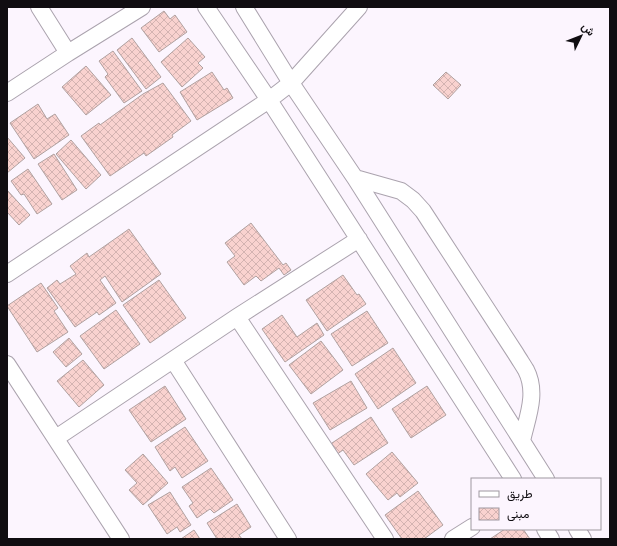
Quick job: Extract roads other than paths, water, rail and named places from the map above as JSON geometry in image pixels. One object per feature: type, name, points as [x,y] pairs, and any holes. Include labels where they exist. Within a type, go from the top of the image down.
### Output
[{"type":"street","points":[[39,7],[68,53]]},
{"type":"street","points":[[8,90],[142,7]]},
{"type":"street","points":[[206,7],[269,100],[512,478]]},
{"type":"street","points":[[244,7],[291,83],[356,178],[545,478]]},
{"type":"street","points":[[7,274],[269,100],[291,83],[360,7]]},
{"type":"street","points":[[356,178],[401,191],[413,200],[422,211],[526,371],[531,386],[532,400],[522,441]]},
{"type":"street","points":[[56,438],[237,316],[359,239]]},
{"type":"street","points":[[237,316],[385,539]]},
{"type":"street","points":[[172,360],[288,539]]},
{"type":"street","points":[[7,364],[121,539]]},
{"type":"street","points":[[453,539],[471,528]]},
{"type":"street","points":[[546,530],[551,539]]},
{"type":"street","points":[[578,530],[583,539]]}]
